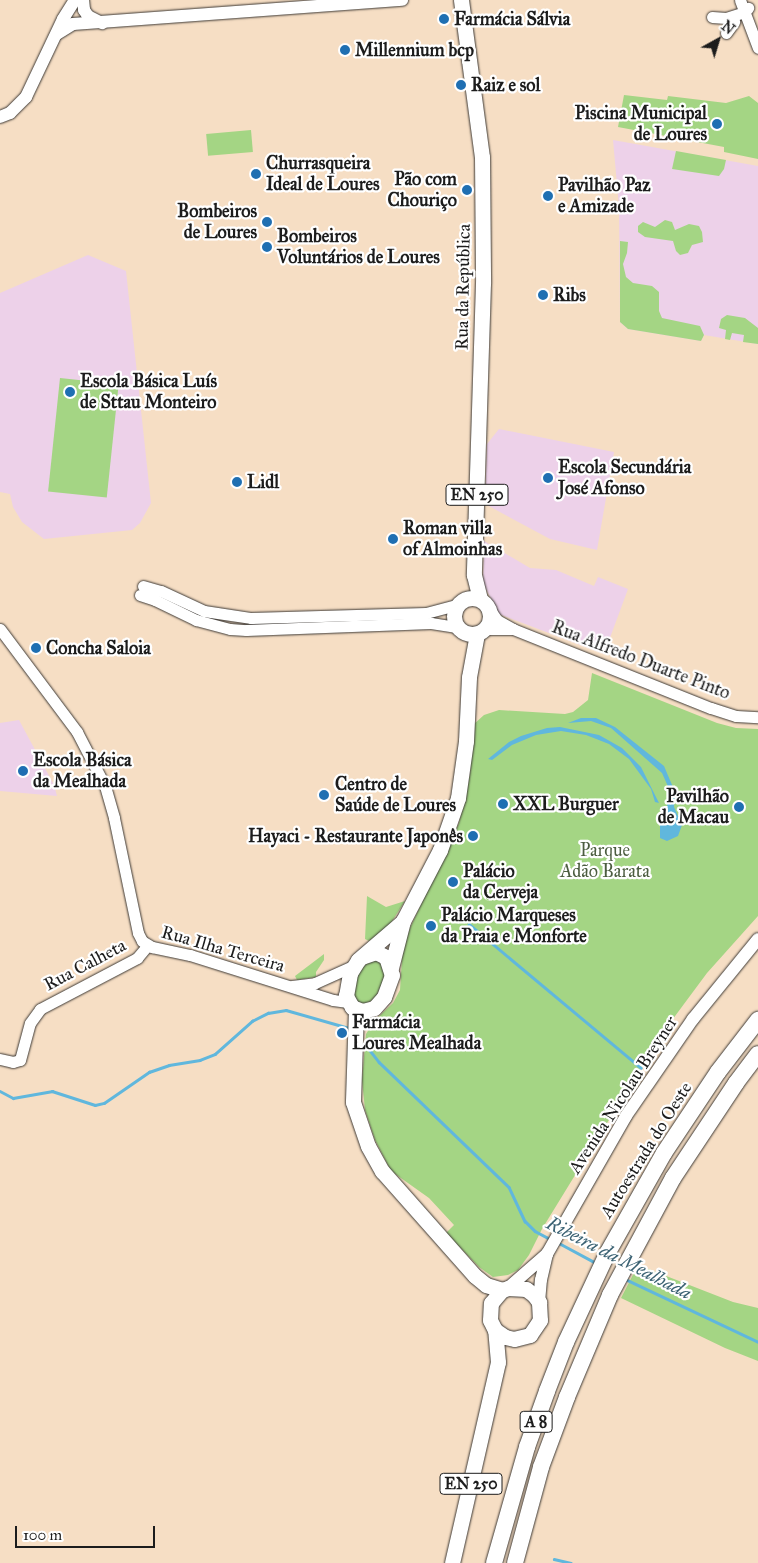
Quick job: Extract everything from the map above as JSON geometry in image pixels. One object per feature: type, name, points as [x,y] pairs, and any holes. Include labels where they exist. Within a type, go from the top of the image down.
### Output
[{"type":"highway","name":"Autoestrada do Oeste","points":[[494,1563],[527,1447],[566,1342],[608,1252],[664,1153],[718,1072],[758,1020]]},
{"type":"highway","name":"A 8","points":[[515,1563],[541,1467],[566,1397],[625,1262],[672,1178],[736,1083],[758,1054]]},
{"type":"main road","points":[[0,117],[10,113],[26,97],[63,19],[75,0]]},
{"type":"main road","points":[[83,0],[84,10],[88,16],[102,23]]},
{"type":"main road","points":[[57,34],[73,24],[402,0]]},
{"type":"main road","name":"Rua da República","points":[[461,0],[480,137],[482,191],[482,332],[474,575],[480,599]]},
{"type":"main road","name":"Rua da República","points":[[460,602],[474,575]]},
{"type":"main road","points":[[460,602],[468,598],[480,599]]},
{"type":"main road","name":"EN 250","points":[[471,631],[491,617],[490,610],[480,599]]},
{"type":"main road","name":"EN 250","points":[[403,922],[440,850],[458,798],[464,760],[471,665],[471,631],[454,613],[460,602]]},
{"type":"main road","points":[[403,922],[359,961],[347,981],[358,1007],[352,1088],[353,1102],[368,1146],[382,1171],[475,1276],[486,1285],[505,1289],[526,1289],[539,1302],[540,1320],[530,1335],[514,1340],[505,1337],[495,1330]]},
{"type":"main road","points":[[358,1007],[384,997],[391,983],[392,968],[403,922]]},
{"type":"main road","name":"Avenida Nicolau Breyner","points":[[539,1302],[541,1280],[547,1254],[621,1124],[693,1018],[758,939]]},
{"type":"main road","points":[[359,961],[376,952],[386,957],[392,968]]},
{"type":"main road","name":"Avenida Nicolau Breyner","points":[[505,1289],[547,1254]]},
{"type":"main road","points":[[475,1276],[490,1312]]},
{"type":"main road","points":[[498,1362],[495,1330],[490,1320],[490,1312],[494,1297],[505,1289]]},
{"type":"main road","points":[[498,1362],[514,1340]]},
{"type":"main road","name":"EN 250","points":[[452,1563],[498,1362]]},
{"type":"street","points":[[754,29],[712,17],[726,18],[746,4],[754,29],[758,48]]},
{"type":"street","points":[[726,34],[734,22]]},
{"type":"street","points":[[141,591],[175,604],[222,616],[251,618],[426,613],[460,602]]},
{"type":"street","name":"Rua Alfredo Duarte Pinto","points":[[175,604],[196,620],[230,629],[431,623],[471,631],[513,629]]},
{"type":"street","name":"Rua Alfredo Duarte Pinto","points":[[490,610],[497,620],[513,629],[724,713],[758,717]]},
{"type":"street","points":[[0,629],[77,732],[105,786],[114,818],[138,933],[142,941],[148,945]]},
{"type":"street","name":"Rua Ilha Terceira","points":[[148,945],[190,955],[358,1007]]},
{"type":"street","name":"Rua Calheta","points":[[0,1059],[13,1062],[20,1060],[30,1023],[40,1009],[137,958],[148,945]]},
{"type":"street","name":"Rua Ilha Terceira","points":[[288,986],[315,982],[359,961]]},
{"type":"shaded area","points":[[613,140],[758,166],[758,344],[704,335],[701,341],[628,329],[620,322],[619,207]]},
{"type":"shaded area","name":"Escola Básica Luís de Sttau Monteiro","points":[[88,255],[126,271],[151,503],[140,523],[132,530],[44,539],[22,522],[13,507],[10,494],[0,492],[0,293]]},
{"type":"shaded area","name":"Escola Secundária José Afonso","points":[[499,429],[614,452],[597,550],[550,539],[485,504],[487,444]]},
{"type":"shaded area","points":[[484,541],[530,568],[556,570],[594,586],[598,577],[628,589],[604,654],[499,614],[483,583]]},
{"type":"shaded area","name":"Escola Básica da Mealhada","points":[[19,720],[54,785],[57,796],[0,791],[0,723]]},
{"type":"green space","name":"Piscina Municipal de Loures","points":[[624,95],[667,100],[668,96],[726,103],[749,96],[758,103],[758,159],[724,152],[724,147],[618,127]]},
{"type":"green space","points":[[251,130],[253,152],[208,156],[206,134]]},
{"type":"green space","points":[[676,151],[726,160],[724,169],[719,176],[672,169]]},
{"type":"green space","points":[[665,220],[672,222],[675,230],[689,224],[699,226],[703,242],[692,245],[688,253],[680,255],[676,251],[673,241],[645,237],[638,232],[638,226],[643,222],[655,227]]},
{"type":"green space","points":[[620,241],[628,242],[623,264],[626,277],[633,283],[652,286],[659,292],[659,311],[662,318],[700,326],[704,335],[701,341],[628,329],[620,322]]},
{"type":"green space","points":[[727,315],[745,318],[758,328],[758,344],[743,342],[744,335],[732,333],[730,340],[725,339],[726,330],[719,328],[721,319]]},
{"type":"green space","points":[[60,378],[119,384],[107,498],[48,491]]},
{"type":"green space","name":"Parque Adão Barata","points":[[592,673],[717,723],[736,728],[758,729],[758,916],[707,973],[661,1035],[542,1229],[529,1255],[518,1270],[508,1275],[493,1277],[479,1267],[446,1233],[454,1225],[429,1198],[391,1171],[375,1140],[365,1110],[362,1080],[366,1034],[374,1021],[393,1003],[400,990],[403,943],[459,823],[470,774],[474,724],[484,715],[499,710],[565,714],[573,712],[588,700]]},
{"type":"green space","points":[[367,896],[386,907],[405,901],[389,926],[369,941],[365,939]]},
{"type":"green space","points":[[324,954],[324,960],[316,972],[316,977],[297,980],[295,976]]},
{"type":"green space","points":[[367,960],[379,960],[387,973],[375,999],[365,1004],[357,1002],[351,992],[352,977]]},
{"type":"green space","points":[[638,1265],[733,1302],[758,1308],[758,1361],[725,1348],[621,1298]]},
{"type":"water","points":[[581,718],[596,718],[615,727],[664,766],[675,792],[674,807],[682,825],[678,836],[667,841],[660,838],[660,821],[666,811],[670,791],[662,773],[611,728],[591,721],[568,723]]},
{"type":"water","points":[[560,727],[599,735],[622,748],[641,767],[659,803],[655,802],[651,789],[629,759],[609,744],[586,735],[561,731],[536,735],[512,745],[492,760],[488,759],[509,742],[521,736],[547,728]]},
{"type":"waterway","points":[[469,924],[641,1068]]},
{"type":"waterway","name":"Ribeira da Mealhada","points":[[0,1091],[13,1098],[52,1091],[95,1105],[104,1103],[149,1072],[169,1065],[200,1060],[215,1054],[252,1021],[268,1013],[286,1010],[349,1028]]},
{"type":"waterway","name":"Ribeira da Mealhada","points":[[365,1044],[379,1062],[509,1187],[525,1221],[535,1231],[552,1240]]},
{"type":"waterway","name":"Ribeira da Mealhada","points":[[559,1243],[596,1263]]},
{"type":"waterway","name":"Ribeira da Mealhada","points":[[625,1279],[758,1342]]},
{"type":"waterway","points":[[554,1559],[571,1563]]},
{"type":"place","name":"Farmácia Sálvia","points":[[444,19]]},
{"type":"place","name":"Millennium bcp","points":[[345,50]]},
{"type":"place","name":"Raiz e sol","points":[[461,85]]},
{"type":"place","name":"Piscina Municipal de Loures","points":[[717,124]]},
{"type":"place","name":"Churrasqueira Ideal de Loures","points":[[256,174]]},
{"type":"place","name":"Pão com Chouriço","points":[[467,190]]},
{"type":"place","name":"Pavilhão Paz e Amizade","points":[[548,196]]},
{"type":"place","name":"Bombeiros de Loures","points":[[267,222]]},
{"type":"place","name":"Bombeiros Voluntários de Loures","points":[[267,247]]},
{"type":"place","name":"Ribs","points":[[543,295]]},
{"type":"place","name":"Escola Básica Luís de Sttau Monteiro","points":[[70,392]]},
{"type":"place","name":"Escola Secundária José Afonso","points":[[548,478]]},
{"type":"place","name":"Lidl","points":[[237,482]]},
{"type":"place","name":"Roman villa of Almoinhas","points":[[393,539]]},
{"type":"place","name":"Concha Saloia","points":[[36,648]]},
{"type":"place","name":"Escola Básica da Mealhada","points":[[23,771]]},
{"type":"place","name":"Centro de Saúde de Loures","points":[[324,795]]},
{"type":"place","name":"XXL Burguer","points":[[503,804]]},
{"type":"place","name":"Pavilhão de Macau","points":[[739,807]]},
{"type":"place","name":"Hayaci - Restaurante Japonês","points":[[473,836]]},
{"type":"place","name":"Palácio da Cerveja","points":[[453,882]]},
{"type":"place","name":"Palácio Marqueses da Praia e Monforte","points":[[431,926]]},
{"type":"place","name":"Farmácia Loures Mealhada","points":[[342,1033]]}]
